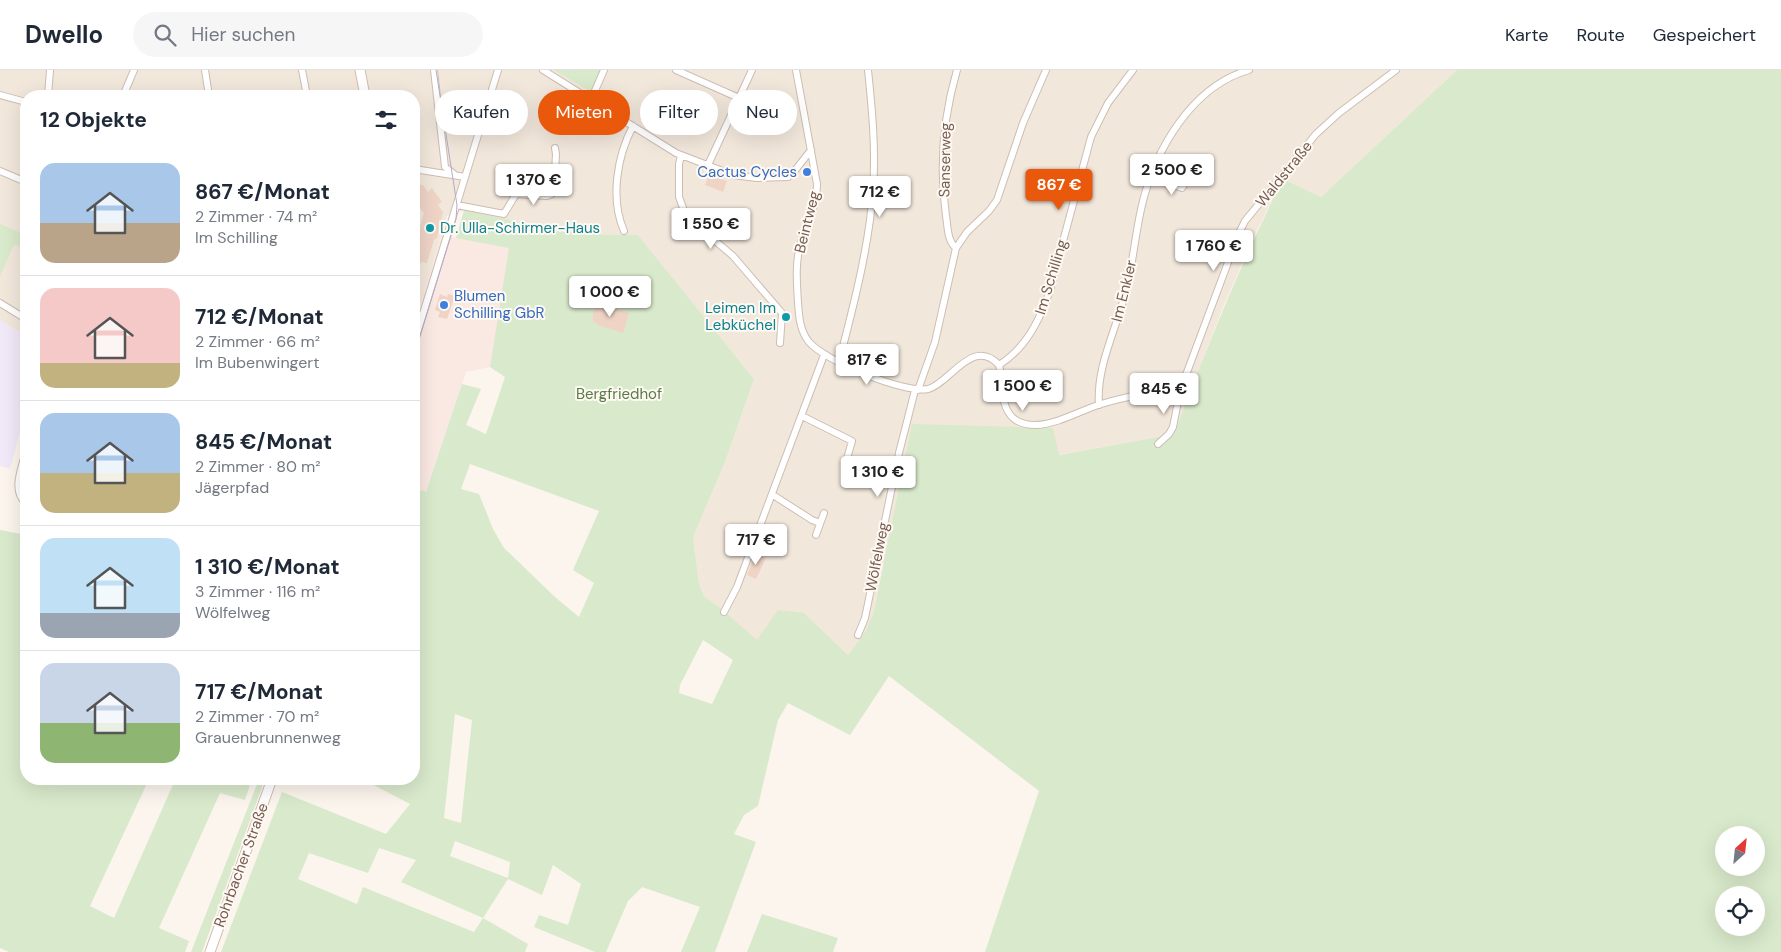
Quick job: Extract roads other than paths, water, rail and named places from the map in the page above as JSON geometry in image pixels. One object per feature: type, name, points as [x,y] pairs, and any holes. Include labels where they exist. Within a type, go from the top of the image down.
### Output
[{"type":"main road","points":[[360,70],[364,90]]},
{"type":"main road","name":"Rohrbacher Straße","points":[[210,952],[270,785]]},
{"type":"street","points":[[48,90],[50,70]]},
{"type":"street","points":[[126,90],[134,70]]},
{"type":"street","points":[[205,70],[208,90]]},
{"type":"street","points":[[302,70],[307,90]]},
{"type":"street","points":[[434,70],[446,167],[454,174]]},
{"type":"street","points":[[420,323],[458,206],[498,70]]},
{"type":"street","points":[[543,70],[575,90]]},
{"type":"street","points":[[595,90],[604,70]]},
{"type":"street","points":[[676,70],[728,93]]},
{"type":"street","points":[[743,90],[752,70]]},
{"type":"street","name":"Beintweg","points":[[796,70],[816,176],[817,192],[798,256],[799,319],[806,338],[824,355],[882,380],[917,390]]},
{"type":"street","points":[[839,362],[865,248],[874,189],[873,132],[868,70]]},
{"type":"street","name":"Sanserweg","points":[[956,248],[952,245],[949,236],[942,171],[944,124],[957,70]]},
{"type":"street","points":[[956,248],[967,232],[989,211],[997,200],[1026,114],[1046,70]]},
{"type":"street","name":"Im Schilling","points":[[999,365],[1023,345],[1042,313],[1050,290],[1091,137],[1108,103],[1133,70]]},
{"type":"street","name":"Im Enkler","points":[[1099,405],[1101,374],[1126,292],[1142,205],[1150,177],[1171,135],[1195,104],[1229,78],[1249,70]]},
{"type":"street","name":"Waldstraße","points":[[1158,444],[1169,434],[1173,426],[1180,392],[1245,221],[1316,134],[1339,113],[1396,70]]},
{"type":"street","points":[[0,95],[20,100]]},
{"type":"street","points":[[708,166],[728,122]]},
{"type":"street","points":[[630,124],[681,156],[738,176],[785,178],[792,175],[810,150]]},
{"type":"street","points":[[624,231],[618,207],[617,182],[625,141],[633,126]]},
{"type":"street","points":[[458,206],[504,214],[516,194],[547,196],[552,194],[554,190],[555,148]]},
{"type":"street","points":[[681,156],[679,164],[679,197],[685,215],[733,256],[782,313],[780,343]]},
{"type":"street","points":[[420,170],[465,177]]},
{"type":"street","points":[[0,171],[20,179]]},
{"type":"street","points":[[1150,177],[1183,188]]},
{"type":"street","name":"Wölfelweg","points":[[858,635],[865,618],[901,446],[917,390],[935,342],[956,248]]},
{"type":"street","points":[[0,303],[20,315]]},
{"type":"street","points":[[724,612],[736,591],[824,355]]},
{"type":"street","points":[[917,390],[936,386],[970,358],[986,357],[999,365],[1005,406],[1011,416],[1020,423],[1035,425],[1142,394],[1180,392]]},
{"type":"street","points":[[802,416],[853,438],[846,462]]},
{"type":"street","points":[[20,478],[18,489],[20,493]]},
{"type":"street","points":[[773,495],[812,520],[820,523]]},
{"type":"street","points":[[816,535],[824,513]]},
{"type":"tram line","points":[[420,336],[456,219],[457,205],[436,70]]},
{"type":"place","name":"Cactus Cycles","points":[[807,172]]},
{"type":"place","name":"Dr. Ulla-Schirmer-Haus","points":[[430,228]]},
{"type":"place","name":"Blumen Schilling GbR","points":[[444,305]]},
{"type":"place","name":"Leimen Im Lebküchel","points":[[786,317]]},
{"type":"park label","name":"Bergfriedhof","points":[[619,394]]}]
